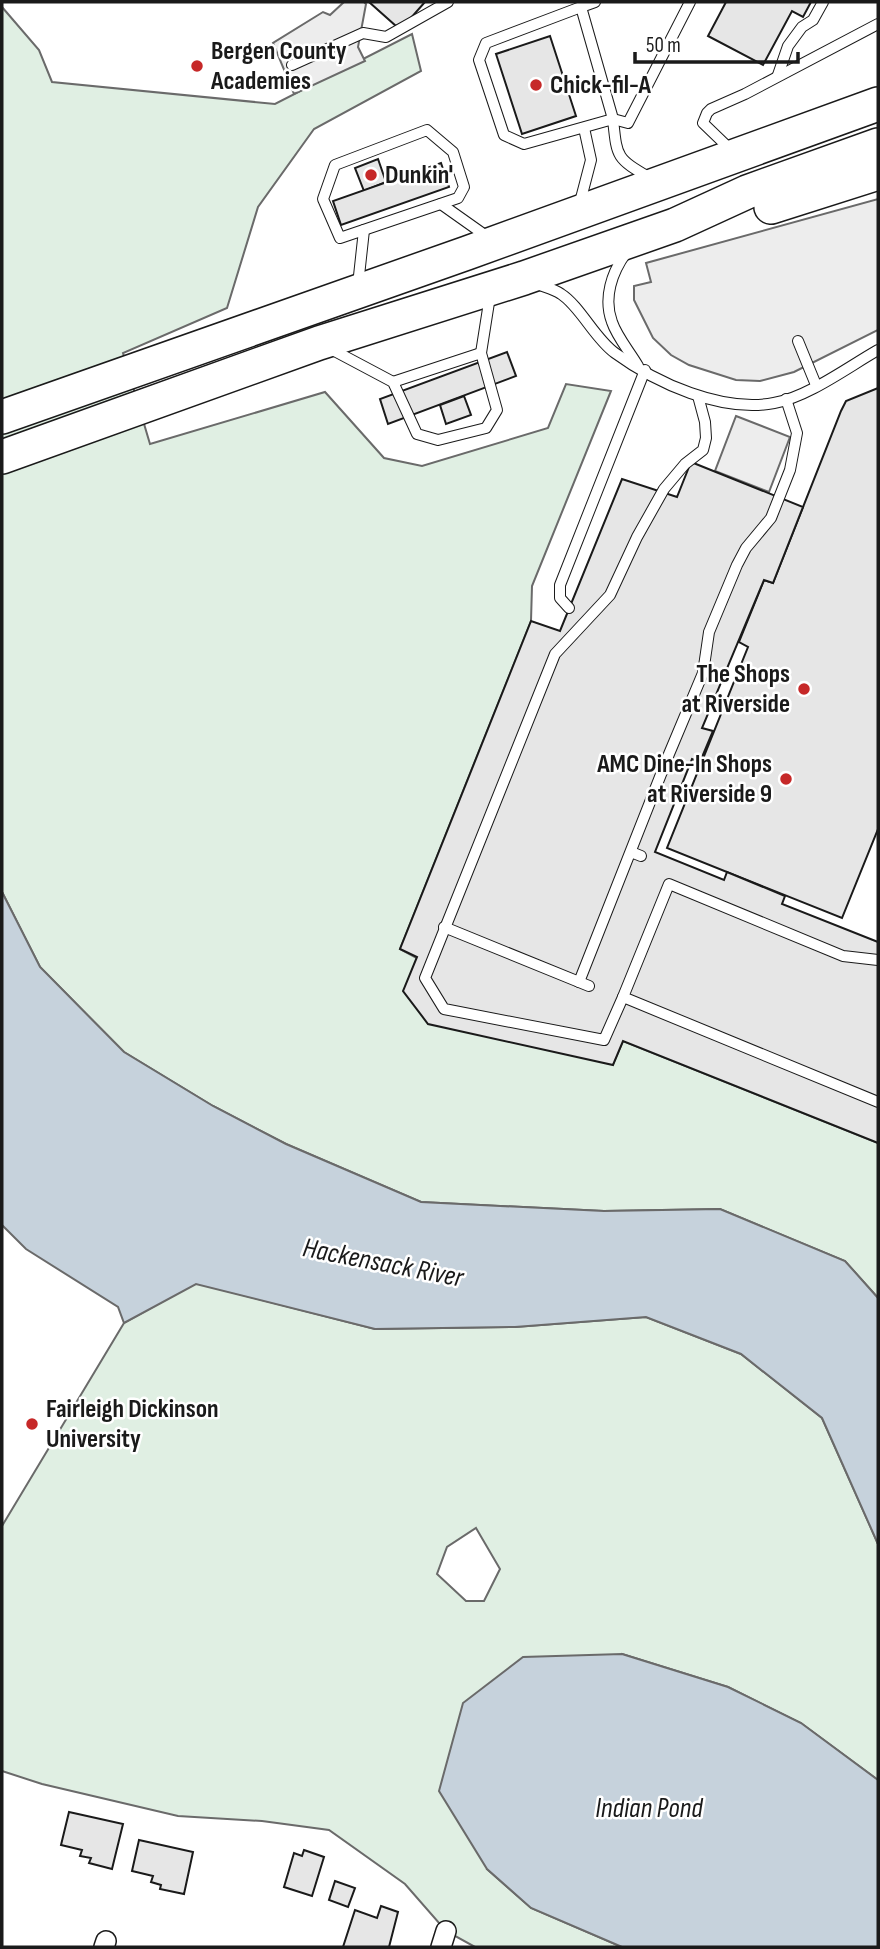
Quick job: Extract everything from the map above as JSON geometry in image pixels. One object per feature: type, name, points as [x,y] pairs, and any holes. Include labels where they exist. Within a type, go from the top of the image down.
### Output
[{"type":"highway","points":[[736,155],[837,97],[878,80]]},
{"type":"highway","points":[[2,417],[496,243],[878,104]]},
{"type":"highway","points":[[2,457],[319,343],[491,289],[675,225],[747,192],[878,145]]},
{"type":"highway","points":[[675,225],[702,230],[878,173]]},
{"type":"lane","points":[[292,65],[363,33],[386,37],[448,2]]},
{"type":"lane","points":[[595,2],[486,43],[479,60],[504,135],[524,144],[613,119],[628,123],[690,2]]},
{"type":"lane","points":[[778,75],[788,46],[802,26],[813,20],[823,2]]},
{"type":"lane","points":[[581,7],[613,119],[618,156],[625,163],[660,183]]},
{"type":"lane","points":[[736,155],[703,123],[706,113],[878,24]]},
{"type":"lane","points":[[577,213],[591,160],[584,128]]},
{"type":"lane","points":[[427,130],[453,152],[464,187],[458,198],[441,204],[340,238],[323,199],[335,165],[427,130]]},
{"type":"lane","points":[[441,204],[496,243]]},
{"type":"lane","points":[[357,292],[363,230]]},
{"type":"lane","points":[[638,237],[617,266],[609,288],[611,321],[641,368]]},
{"type":"lane","points":[[524,278],[562,294],[614,352],[666,384],[698,396],[742,403],[774,403],[816,385],[878,350]]},
{"type":"lane","points":[[319,343],[393,382],[417,434],[438,440],[486,428],[497,410],[481,353],[491,289]]},
{"type":"lane","points":[[798,341],[816,385]]},
{"type":"lane","points":[[393,382],[481,353]]},
{"type":"lane","points":[[569,608],[560,598],[559,585],[641,368]]},
{"type":"lane","points":[[698,396],[705,422],[706,438],[703,450],[685,464],[664,489],[636,537],[610,595],[555,654],[425,978],[444,1009],[604,1040],[669,884],[843,956],[878,960]]},
{"type":"lane","points":[[444,927],[584,984],[636,854],[669,754],[704,673],[709,632],[746,548],[771,518],[790,470],[797,433],[786,399]]},
{"type":"lane","points":[[623,997],[878,1102]]},
{"type":"green space","points":[[2,7],[39,50],[52,82],[275,104],[412,34],[421,71],[314,129],[258,207],[227,308],[123,353],[150,444],[325,392],[384,458],[422,466],[548,428],[566,384],[611,391],[532,586],[531,621],[400,949],[613,1064],[623,1041],[878,1143],[878,1298],[845,1261],[720,1209],[604,1211],[421,1202],[286,1144],[213,1106],[124,1052],[40,967],[2,892]]},
{"type":"green space","points":[[196,1283],[375,1329],[515,1327],[646,1317],[741,1354],[822,1418],[878,1544],[878,1780],[801,1723],[728,1687],[622,1654],[487,1869],[531,1908],[622,1947],[475,1947],[446,1931],[405,1884],[329,1830],[262,1821],[178,1816],[42,1784],[2,1771],[2,1526],[124,1323]],"holes":[[[476,1528],[500,1569],[484,1601],[466,1601],[437,1574],[447,1547]]]},
{"type":"shaded area","points":[[344,2],[366,4],[358,47],[365,61],[294,94],[273,43],[323,12],[330,15]]},
{"type":"shaded area","points":[[878,199],[878,330],[794,372],[760,381],[736,380],[689,365],[671,355],[653,338],[634,300],[634,286],[651,282],[646,263]]},
{"type":"shaded area","points":[[736,416],[790,437],[769,492],[715,471]]},
{"type":"water","name":"Hackensack River","points":[[2,892],[40,967],[124,1052],[213,1106],[286,1144],[421,1202],[604,1211],[720,1209],[845,1261],[878,1298],[878,1544],[822,1418],[741,1354],[646,1317],[515,1327],[375,1329],[196,1284],[124,1323],[118,1307],[26,1249],[2,1225]]},
{"type":"water","name":"Indian Pond","points":[[622,1654],[728,1687],[801,1723],[878,1780],[878,1947],[622,1947],[531,1908],[487,1869],[439,1791],[463,1703],[523,1657]]},
{"type":"building","points":[[369,2],[425,2],[410,19],[396,26]]},
{"type":"building","points":[[726,2],[811,2],[803,17],[792,11],[763,65],[708,36]]},
{"type":"building","name":"Chick-fil-A","points":[[550,36],[576,116],[522,134],[496,54]]},
{"type":"building","name":"Dunkin'","points":[[378,159],[386,182],[364,191],[355,168]]},
{"type":"building","points":[[441,163],[449,187],[341,225],[333,201]]},
{"type":"building","points":[[507,352],[516,376],[388,424],[380,399]]},
{"type":"building","name":"The Shops at Riverside","points":[[878,388],[878,829],[842,918],[667,848],[748,647],[739,642],[764,580],[773,583],[841,411],[846,401]]},
{"type":"building","points":[[464,396],[471,415],[446,424],[440,405]]},
{"type":"building","points":[[691,462],[803,507],[773,583],[764,580],[702,728],[713,731],[700,762],[692,759],[655,852],[724,880],[727,872],[785,896],[782,904],[878,942],[878,1143],[623,1041],[613,1065],[428,1024],[403,991],[417,957],[400,949],[531,621],[560,631],[622,479],[677,497]]},
{"type":"building","points":[[69,1812],[123,1824],[112,1869],[89,1863],[91,1858],[80,1856],[82,1850],[61,1845]]},
{"type":"building","points":[[139,1840],[193,1852],[184,1894],[160,1889],[161,1885],[151,1882],[153,1876],[132,1871]]},
{"type":"building","points":[[304,1850],[324,1857],[312,1896],[284,1887],[294,1853],[302,1856]]},
{"type":"building","points":[[335,1881],[355,1888],[348,1907],[329,1900]]},
{"type":"building","points":[[381,1906],[398,1912],[389,1947],[343,1947],[355,1910],[377,1918]]},
{"type":"place","name":"Bergen County Academies","points":[[197,66]]},
{"type":"place","name":"Chick-fil-A","points":[[536,85]]},
{"type":"place","name":"Dunkin'","points":[[371,175]]},
{"type":"place","name":"The Shops at Riverside","points":[[804,689]]},
{"type":"place","name":"AMC Dine-In Shops at Riverside 9","points":[[786,779]]},
{"type":"place","name":"Fairleigh Dickinson University","points":[[32,1424]]}]
